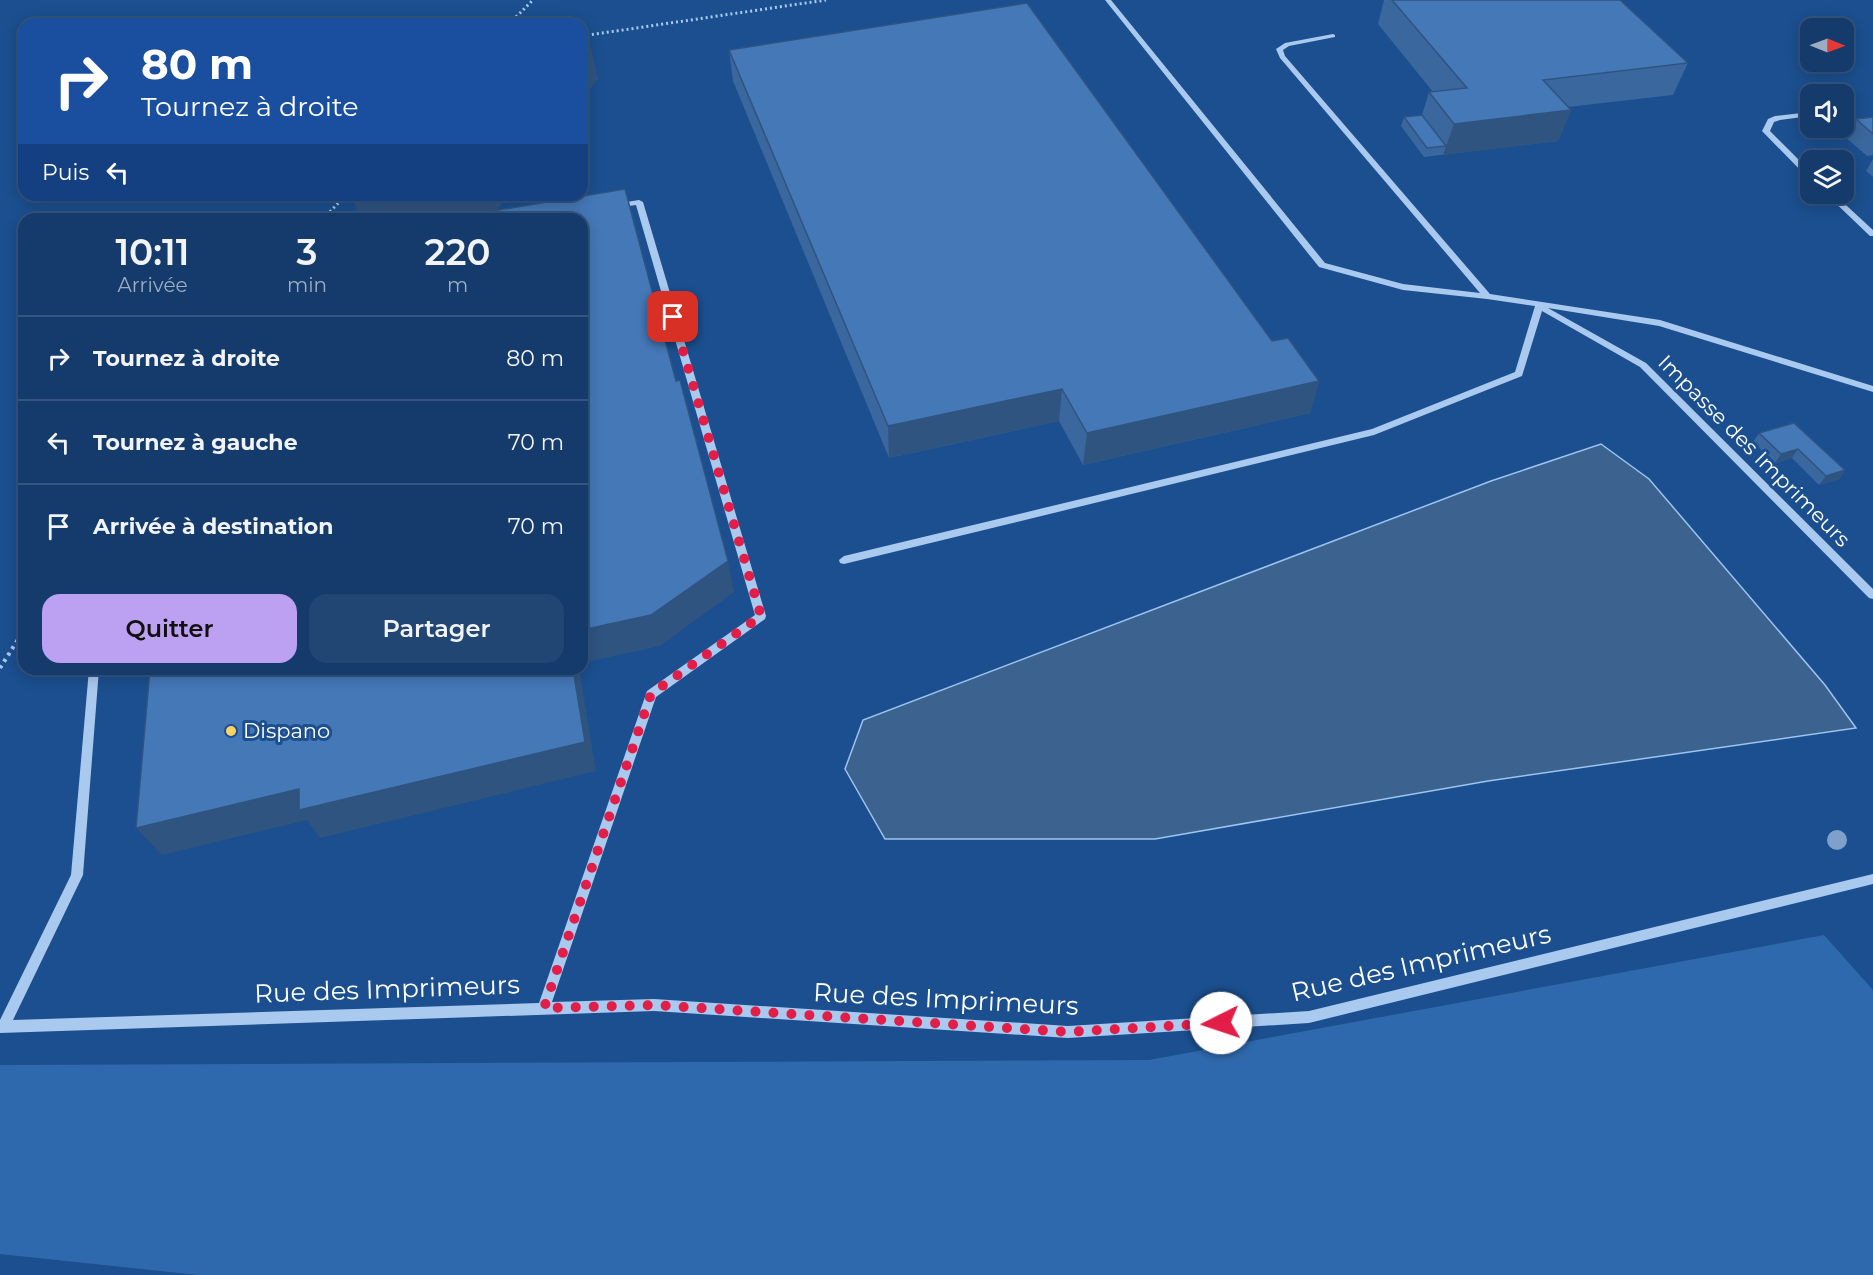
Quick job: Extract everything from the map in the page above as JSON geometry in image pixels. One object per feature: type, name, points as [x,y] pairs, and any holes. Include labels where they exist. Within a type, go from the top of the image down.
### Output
[{"type":"street","points":[[1108,0],[1322,265],[1404,287],[1487,296],[1539,306],[1660,323],[1873,389]]},
{"type":"street","points":[[1333,36],[1287,44],[1280,49],[1282,57],[1487,296]]},
{"type":"street","points":[[1800,115],[1770,121],[1766,131],[1800,165]]},
{"type":"street","points":[[544,1008],[651,694],[761,616],[639,202],[606,207]]},
{"type":"street","points":[[1841,204],[1873,234]]},
{"type":"street","points":[[844,560],[1374,432],[1519,374],[1539,306]]},
{"type":"street","name":"Impasse des Imprimeurs","points":[[1539,306],[1643,365],[1873,595]]},
{"type":"street","points":[[2,1027],[77,875],[94,675]]},
{"type":"street","name":"Rue des Imprimeurs","points":[[2,1027],[654,1005],[1068,1032],[1309,1017],[1873,879]]},
{"type":"path","points":[[515,18],[533,0]]},
{"type":"path","points":[[588,35],[826,0]]},
{"type":"path","points":[[329,213],[340,201]]},
{"type":"path","points":[[0,668],[18,640]]},
{"type":"shaded area","points":[[1601,444],[1649,479],[1825,685],[1856,728],[1488,781],[1155,839],[885,839],[845,769],[863,720],[1491,481]]},
{"type":"shaded area","points":[[1824,935],[1873,990],[1873,1275],[198,1275],[0,1254],[0,1065],[1149,1060]]},
{"type":"building","points":[[1392,0],[1620,0],[1688,63],[1543,80],[1571,110],[1454,124],[1429,92],[1467,88]]},
{"type":"building","points":[[1027,3],[1272,341],[1288,338],[1319,381],[1087,433],[1062,389],[888,426],[729,50]]},
{"type":"building","points":[[1422,115],[1446,146],[1427,148],[1404,117]]},
{"type":"building","points":[[1873,117],[1873,134],[1856,119]]},
{"type":"building","points":[[625,189],[676,381],[680,380],[728,561],[651,615],[588,629],[588,213],[480,213],[553,201],[588,201],[588,195]]},
{"type":"building","points":[[1794,423],[1845,470],[1826,476],[1798,449],[1781,454],[1759,433]]},
{"type":"building","points":[[149,675],[574,675],[585,742],[299,810],[299,789],[136,828]]},
{"type":"place","name":"Dispano","points":[[231,731]]},
{"type":"route","points":[[673,317],[761,616],[651,694],[544,1008],[654,1005],[1068,1032],[1221,1023]]}]
